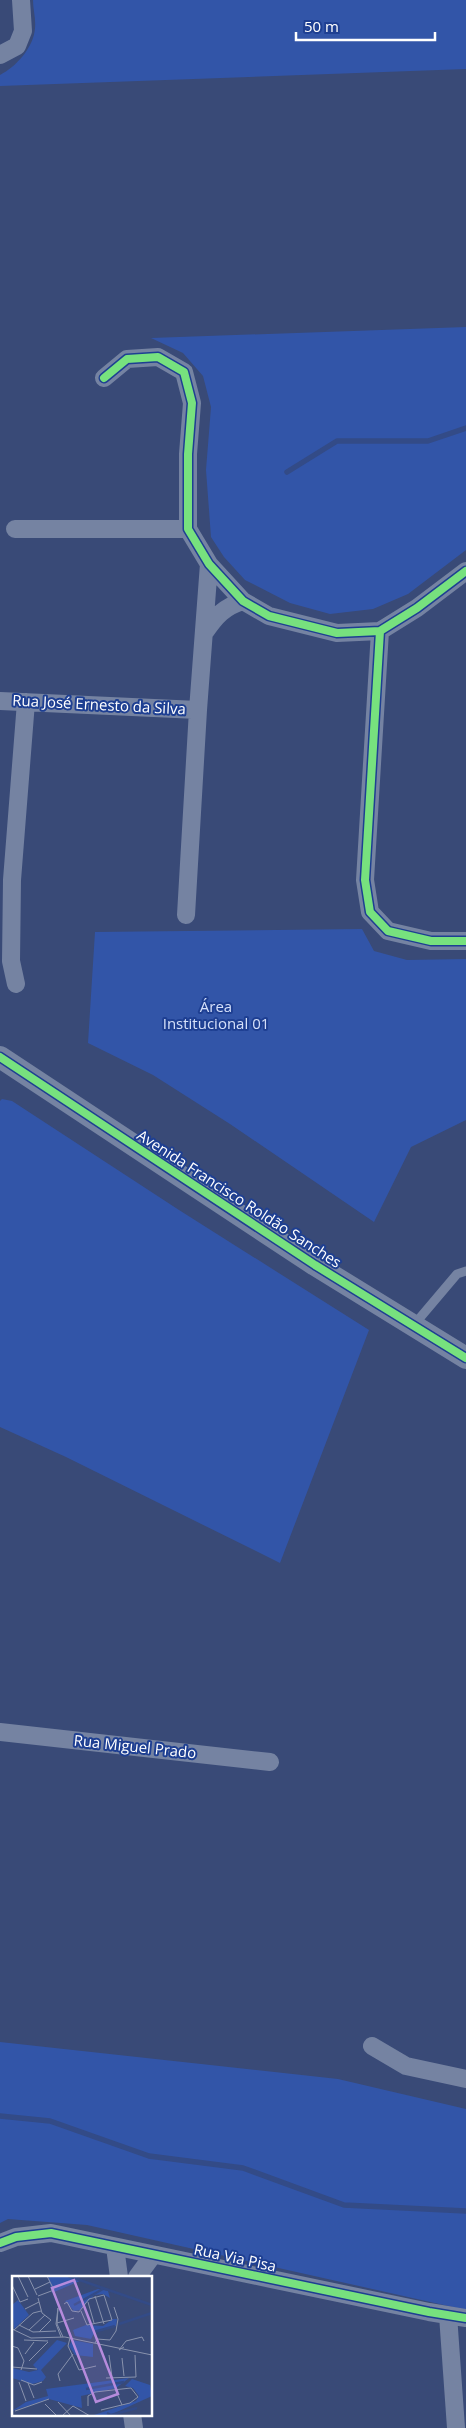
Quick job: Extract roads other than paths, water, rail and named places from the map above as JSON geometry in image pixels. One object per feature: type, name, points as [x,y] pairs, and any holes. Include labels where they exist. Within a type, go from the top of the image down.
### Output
[{"type":"street","points":[[0,55],[17,46],[23,31],[21,0]]},
{"type":"street","points":[[104,378],[127,359],[158,358],[184,372],[192,403],[188,454],[188,529],[209,564],[243,601],[268,616],[337,633],[380,631],[417,608],[466,570]]},
{"type":"street","points":[[15,529],[188,529]]},
{"type":"street","points":[[186,915],[209,564]]},
{"type":"street","points":[[205,633],[216,615],[229,606],[243,601]]},
{"type":"street","points":[[380,631],[366,880],[370,912],[388,931],[430,941],[466,941]]},
{"type":"street","name":"Rua José Ernesto da Silva","points":[[0,701],[198,710]]},
{"type":"street","points":[[16,984],[11,961],[6,880],[26,702]]},
{"type":"street","name":"Avenida Francisco Roldão Sanches","points":[[0,1057],[315,1265],[466,1358]]},
{"type":"street","name":"Rua Miguel Prado","points":[[0,1732],[270,1762]]},
{"type":"street","points":[[372,2046],[406,2066],[466,2079]]},
{"type":"street","name":"Rua Via Pisa","points":[[0,2243],[16,2237],[51,2233],[466,2318]]},
{"type":"street","points":[[115,2247],[119,2276]]},
{"type":"street","points":[[137,2276],[153,2255]]},
{"type":"street","points":[[448,2315],[456,2428]]},
{"type":"lane","points":[[413,1326],[457,1274],[466,1270]]},
{"type":"waterway","points":[[287,472],[337,441],[428,441],[466,428]]},
{"type":"waterway","points":[[0,2116],[50,2121],[149,2156],[243,2168],[344,2205],[466,2211]]},
{"type":"park label","name":"Área Institucional 01","points":[[216,1016]]}]
